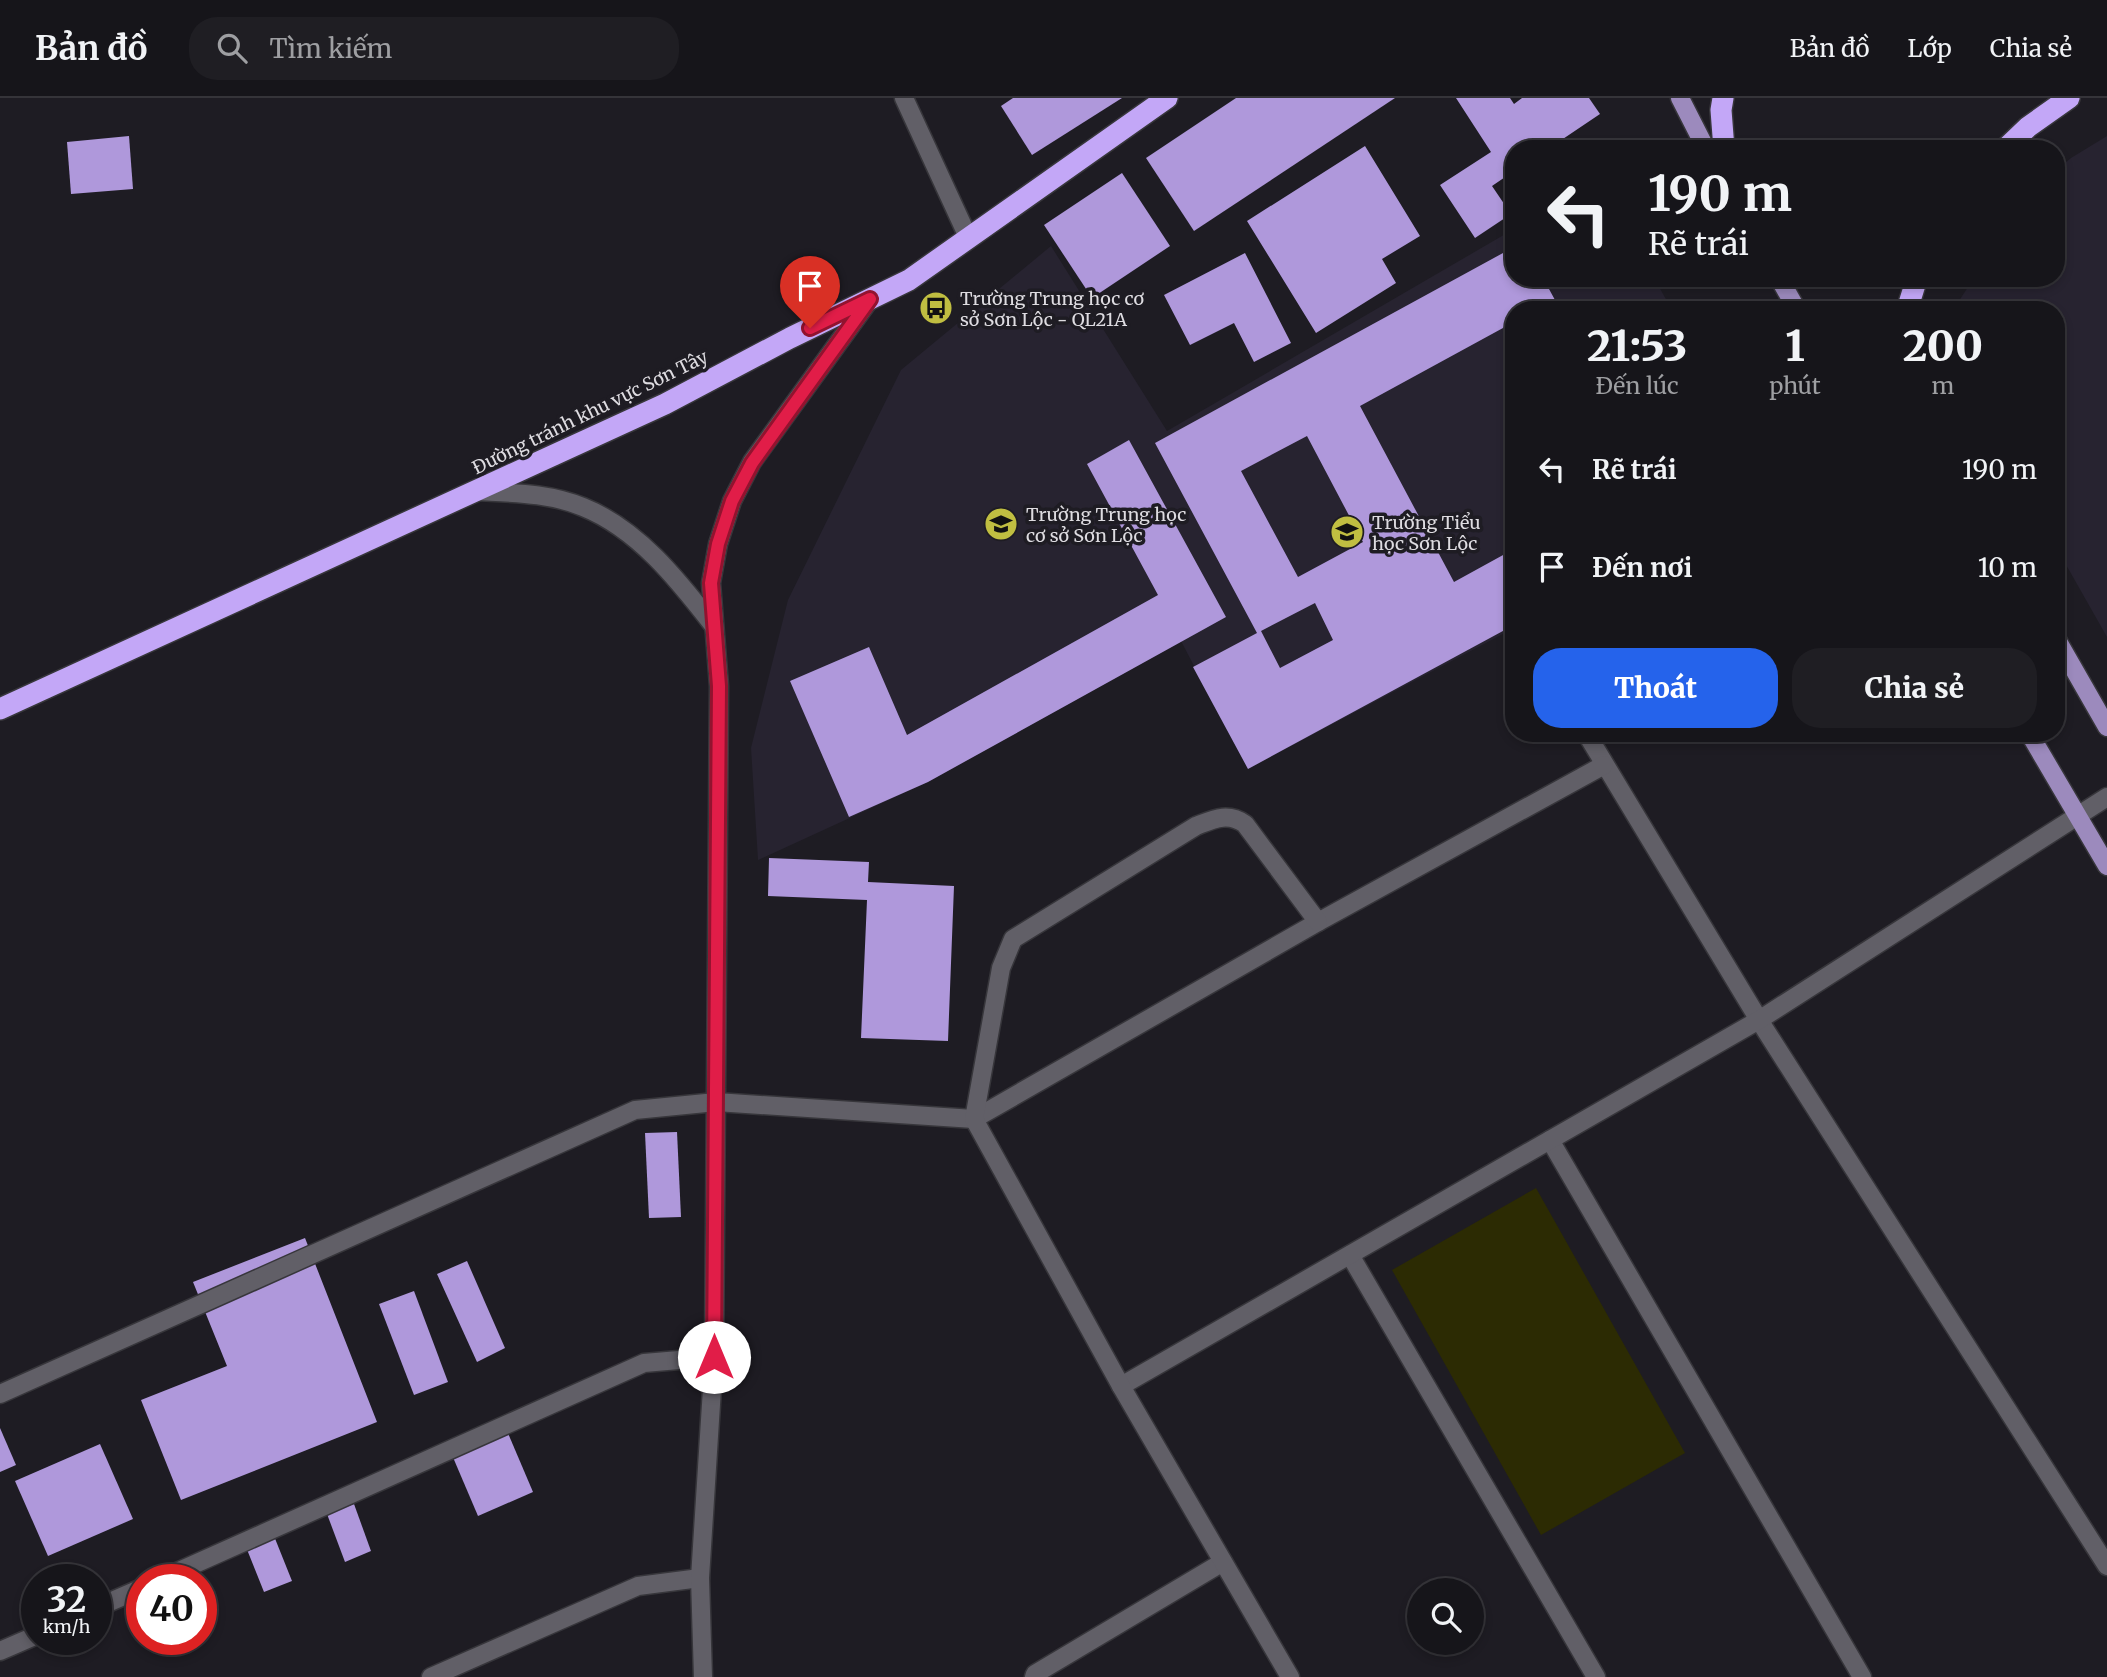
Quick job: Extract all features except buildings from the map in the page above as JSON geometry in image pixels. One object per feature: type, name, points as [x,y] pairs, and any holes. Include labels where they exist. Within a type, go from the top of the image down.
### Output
[{"type":"highway","name":"Đường tránh khu vực Sơn Tây","points":[[0,709],[665,404],[790,338],[909,280],[1167,98]]},
{"type":"highway","points":[[1723,98],[1723,140]]},
{"type":"highway","points":[[2014,140],[2069,98]]},
{"type":"main road","points":[[1680,98],[1701,140]]},
{"type":"main road","points":[[2065,654],[2107,727]]},
{"type":"main road","points":[[2034,742],[2107,866]]},
{"type":"street","points":[[904,98],[968,237]]},
{"type":"street","points":[[703,1677],[700,1578],[714,1357],[716,1102],[719,686],[711,583],[718,544],[732,501],[752,463],[870,299]]},
{"type":"street","points":[[477,491],[551,497],[583,507],[611,522],[642,546],[670,573],[713,625]]},
{"type":"street","points":[[1591,742],[1759,1020],[2107,1566]]},
{"type":"street","points":[[0,1394],[635,1110],[716,1102],[974,1119],[1318,922],[1604,765]]},
{"type":"street","points":[[1121,1387],[1759,1020],[2107,797]]},
{"type":"street","points":[[1290,1677],[1121,1387],[974,1119],[1001,968],[1013,939],[1196,826],[1226,816],[1245,824],[1318,922]]},
{"type":"street","points":[[1550,1140],[1862,1677]]},
{"type":"street","points":[[1350,1255],[1596,1677]]},
{"type":"street","points":[[195,1564],[644,1363],[714,1357]]},
{"type":"street","points":[[1034,1677],[1034,1674],[1223,1562]]},
{"type":"street","points":[[431,1677],[638,1586],[700,1578]]},
{"type":"street","points":[[0,1651],[21,1642]]},
{"type":"shaded area","points":[[2107,136],[2107,637],[2065,563],[2065,301],[1959,301],[1968,287],[2065,287],[2065,163]]},
{"type":"shaded area","points":[[1505,234],[1505,287],[1659,287],[1667,301],[1505,301],[1505,633],[1248,769],[1181,641],[928,782],[758,860],[751,748],[788,600],[901,370],[1051,246],[1167,431]]},
{"type":"shaded area","points":[[1536,1188],[1685,1453],[1541,1535],[1392,1270]]},
{"type":"place","name":"Trường Trung học cơ sở Sơn Lộc - QL21A","points":[[936,308]]},
{"type":"place","name":"Trường Trung học cơ sở Sơn Lộc","points":[[1001,524]]},
{"type":"place","name":"Trường Tiểu học Sơn Lộc","points":[[1347,532]]},
{"type":"route","points":[[714,1357],[719,686],[711,583],[718,544],[732,501],[752,463],[870,299],[810,328]]}]
